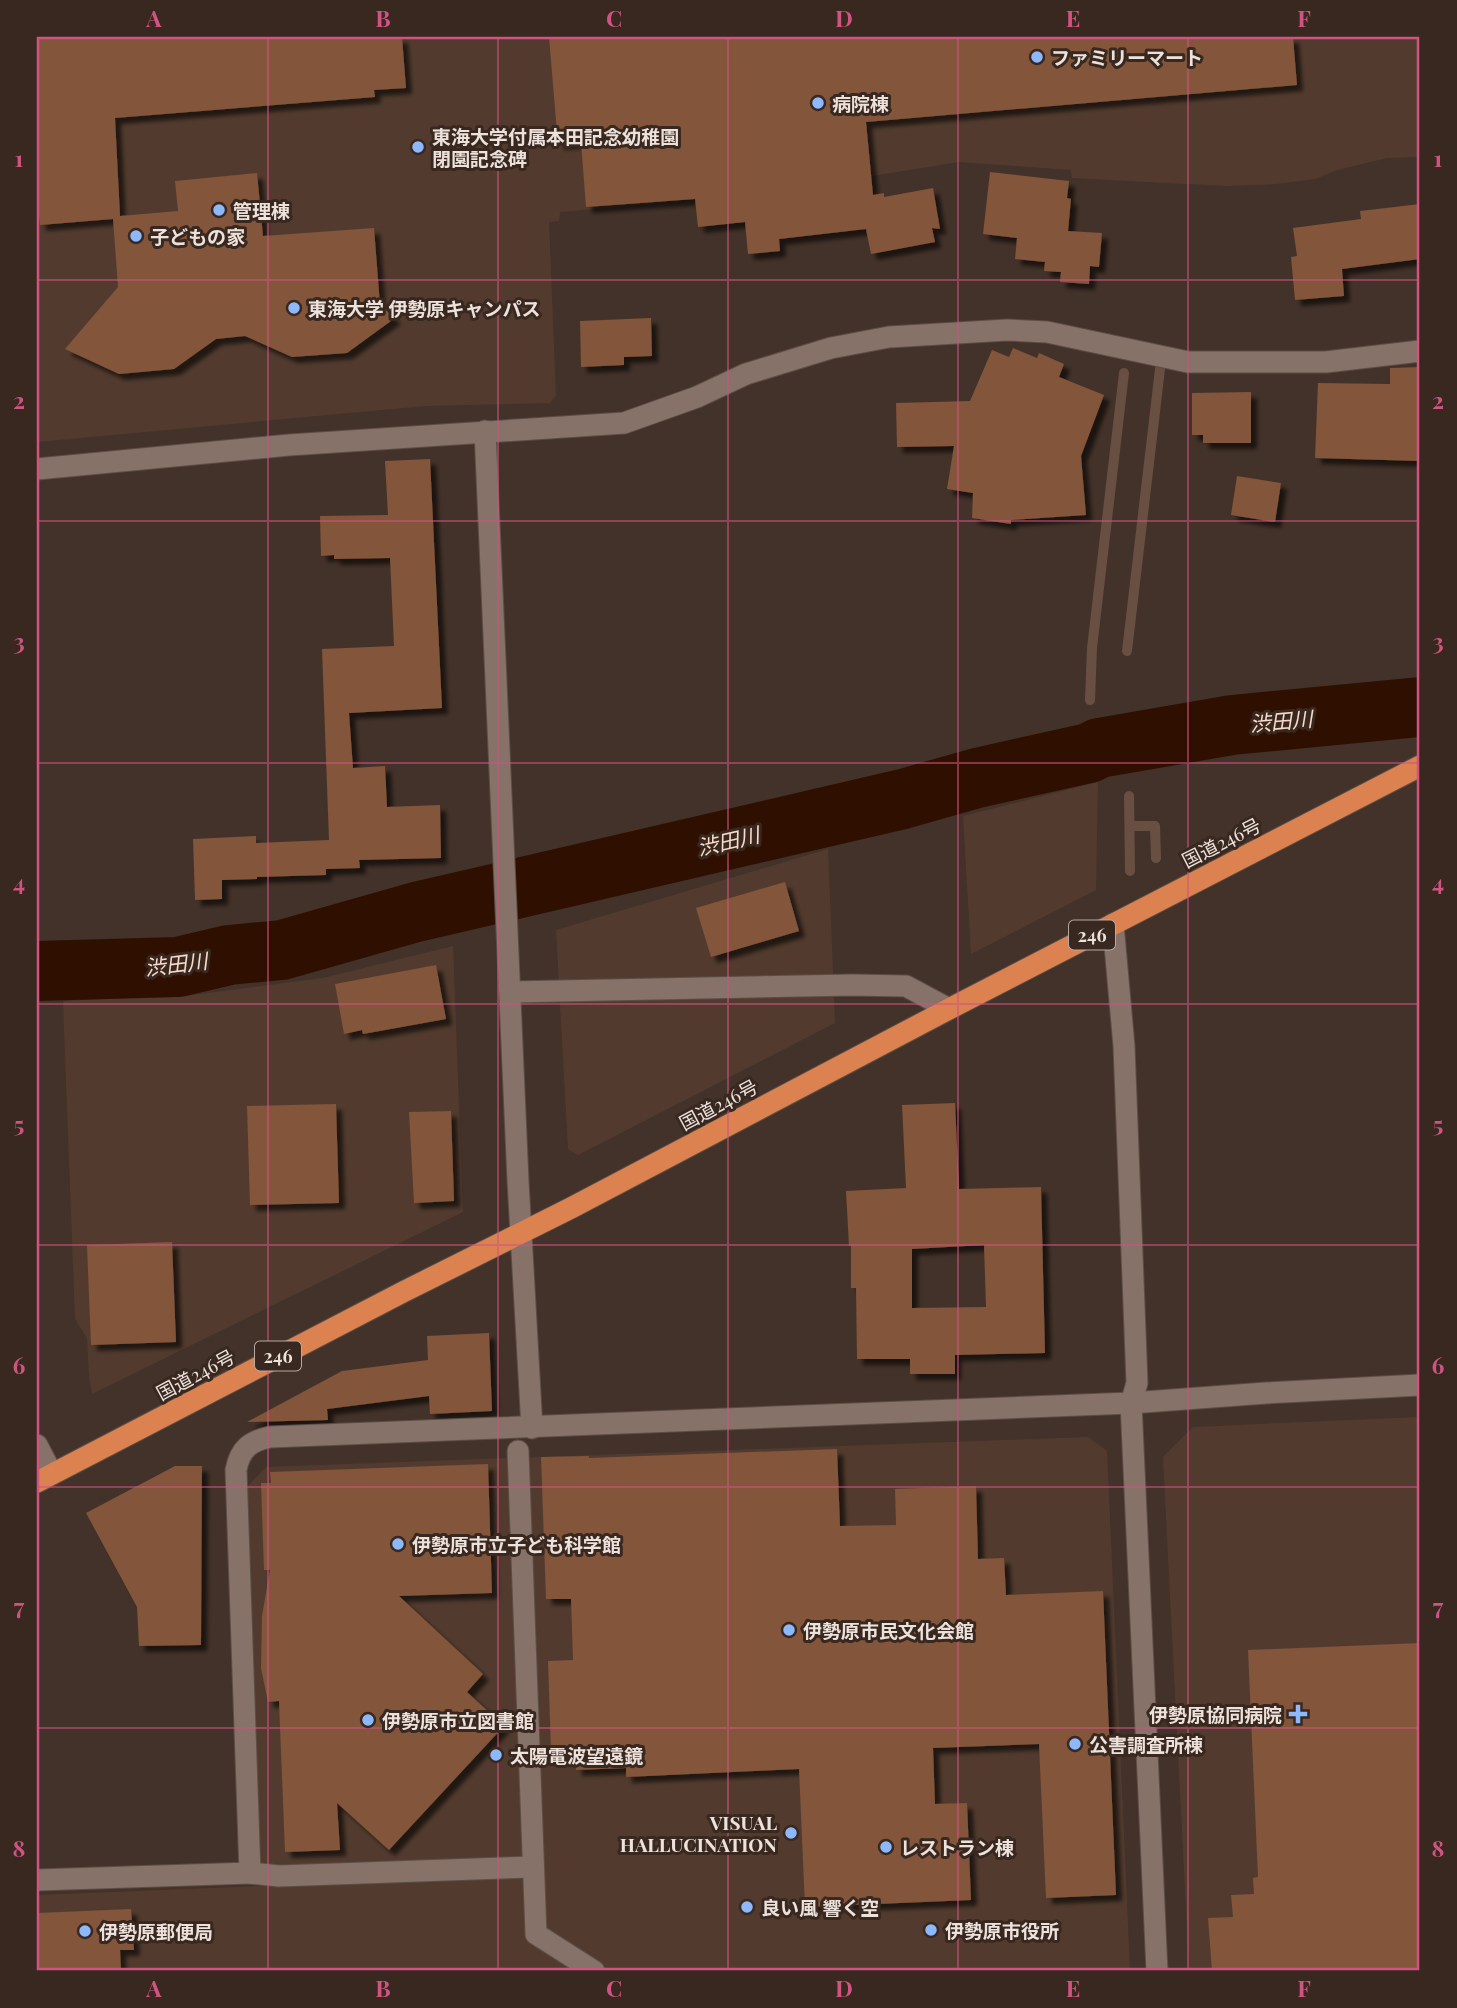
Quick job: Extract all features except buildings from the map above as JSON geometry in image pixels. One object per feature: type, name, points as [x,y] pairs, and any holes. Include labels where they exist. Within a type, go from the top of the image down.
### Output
[{"type":"highway","name":"国道246号","points":[[44,1478],[1420,766]]},
{"type":"street","points":[[37,469],[268,447],[624,423],[697,397],[746,374],[831,348],[889,337],[1007,330],[1047,332],[1188,362],[1326,362],[1420,351]]},
{"type":"street","points":[[485,431],[520,1234],[526,1286],[532,1428]]},
{"type":"street","points":[[1113,924],[1124,1045],[1137,1382],[1131,1403],[1157,1971]]},
{"type":"street","points":[[510,992],[906,986],[948,1009]]},
{"type":"street","points":[[250,1872],[236,1470],[238,1458],[254,1440],[270,1437],[1131,1403],[1420,1385]]},
{"type":"street","points":[[37,1445],[44,1478]]},
{"type":"street","points":[[518,1451],[536,1934],[594,1971]]},
{"type":"street","points":[[37,1880],[250,1872],[279,1876],[532,1867]]},
{"type":"shaded area","name":"東海大学 伊勢原キャンパス","points":[[37,37],[1420,37],[1420,157],[1387,158],[1337,170],[1315,179],[1226,186],[1072,178],[1071,170],[959,162],[859,178],[662,199],[661,203],[560,212],[559,221],[549,222],[556,395],[550,403],[425,406],[37,442]]},
{"type":"shaded area","points":[[1098,782],[1096,890],[971,954],[963,816]]},
{"type":"shaded area","points":[[828,849],[835,1023],[578,1155],[568,1149],[556,930]]},
{"type":"shaded area","points":[[453,946],[463,1212],[92,1394],[87,1338],[75,1319],[63,1001],[193,995],[323,978]]},
{"type":"shaded area","name":"伊勢原協同病院","points":[[1420,1417],[1420,1971],[1189,1971],[1163,1457],[1193,1427]]},
{"type":"shaded area","points":[[1088,1437],[1107,1451],[1130,1971],[37,1971],[37,1895],[261,1886],[247,1487],[266,1467]]},
{"type":"waterway","points":[[1127,651],[1160,369]]},
{"type":"waterway","points":[[1090,700],[1092,648],[1124,373]]},
{"type":"waterway","name":"渋田川","points":[[37,971],[178,967],[229,955],[282,950],[416,912],[903,799],[977,778],[1089,753],[1099,748],[1232,725],[1420,707]]},
{"type":"waterway","points":[[1092,725],[1099,748]]},
{"type":"waterway","points":[[1129,796],[1130,871]]},
{"type":"waterway","points":[[1130,826],[1155,826],[1156,858]]},
{"type":"place","name":"ファミリーマート","points":[[1037,57]]},
{"type":"place","name":"病院棟","points":[[818,103]]},
{"type":"place","name":"東海大学付属本田記念幼稚園 閉園記念碑","points":[[418,147]]},
{"type":"place","name":"管理棟","points":[[219,210]]},
{"type":"place","name":"子どもの家","points":[[136,236]]},
{"type":"place","name":"東海大学 伊勢原キャンパス","points":[[294,308]]},
{"type":"place","name":"伊勢原市立子ども科学館","points":[[398,1544]]},
{"type":"place","name":"伊勢原市民文化会館","points":[[789,1630]]},
{"type":"place","name":"伊勢原協同病院","points":[[1298,1714]]},
{"type":"place","name":"伊勢原市立図書館","points":[[368,1720]]},
{"type":"place","name":"公害調査所棟","points":[[1075,1744]]},
{"type":"place","name":"太陽電波望遠鏡","points":[[496,1755]]},
{"type":"place","name":"VISUAL HALLUCINATION","points":[[791,1833]]},
{"type":"place","name":"レストラン棟","points":[[886,1847]]},
{"type":"place","name":"良い風 響く空","points":[[747,1907]]},
{"type":"place","name":"伊勢原市役所","points":[[931,1930]]},
{"type":"place","name":"伊勢原郵便局","points":[[85,1931]]}]
